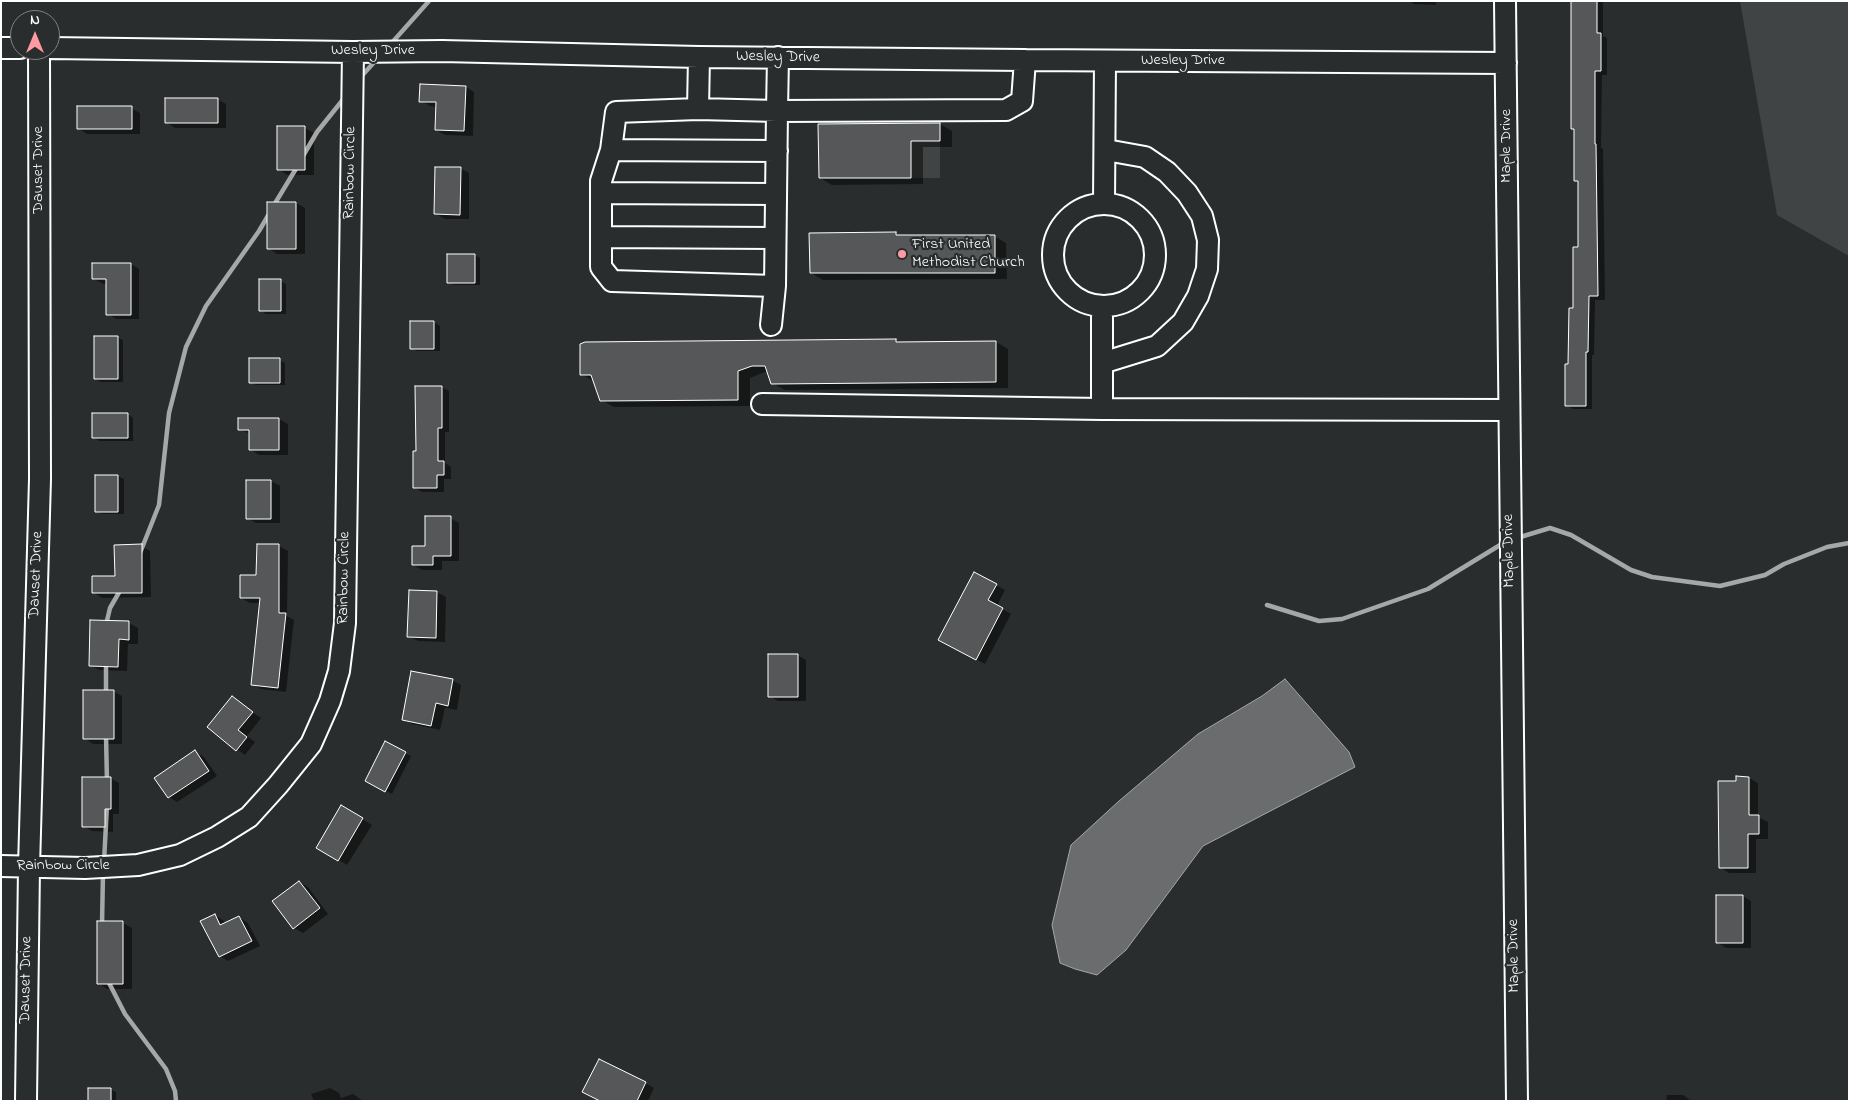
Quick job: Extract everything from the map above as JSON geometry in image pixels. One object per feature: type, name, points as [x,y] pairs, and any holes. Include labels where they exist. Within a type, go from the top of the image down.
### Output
[{"type":"street","name":"Maple Drive","points":[[1505,1],[1517,1101]]},
{"type":"street","name":"Wesley Drive","points":[[60,48],[353,52],[442,51],[699,57],[1506,63]]},
{"type":"street","name":"Rainbow Circle","points":[[1,866],[85,868],[138,864],[180,855],[217,837],[249,817],[312,744],[330,701],[339,671],[346,623],[353,52]]},
{"type":"street","points":[[698,109],[699,57]]},
{"type":"street","points":[[771,325],[775,286],[778,57]]},
{"type":"street","name":"Dauset Drive","points":[[26,1101],[29,867],[40,479],[39,60]]},
{"type":"street","points":[[775,286],[612,281],[601,267],[601,181],[611,150],[616,112],[698,109],[777,111],[1006,110],[1022,101],[1025,60]]},
{"type":"street","points":[[1104,204],[1106,150],[1105,61]]},
{"type":"street","points":[[611,150],[777,151]]},
{"type":"street","points":[[1102,363],[1157,346],[1183,322],[1198,296],[1207,269],[1208,240],[1202,216],[1187,193],[1167,172],[1145,157],[1106,150]]},
{"type":"street","points":[[601,193],[775,194]]},
{"type":"street","points":[[1104,204],[1120,206],[1135,214],[1146,225],[1153,240],[1156,256],[1153,272],[1139,292],[1118,304],[1102,306],[1085,303],[1070,293],[1059,280],[1053,263],[1054,245],[1060,229],[1072,215],[1087,206],[1104,204]]},
{"type":"street","points":[[601,237],[775,238]]},
{"type":"street","points":[[1102,306],[1102,409]]},
{"type":"street","points":[[762,404],[1102,409],[1509,410]]},
{"type":"shaded area","points":[[1740,1],[1849,1],[1849,256],[1777,215]]},
{"type":"shaded area","points":[[911,141],[940,141],[940,178],[911,178]]},
{"type":"shaded area","points":[[1285,679],[1349,752],[1355,767],[1203,846],[1126,950],[1097,975],[1060,963],[1052,925],[1071,845],[1119,801],[1198,734],[1262,696]]},
{"type":"building","points":[[1571,1],[1597,1],[1597,33],[1601,33],[1601,71],[1595,71],[1598,296],[1589,296],[1586,406],[1565,406],[1565,364],[1568,364],[1569,308],[1573,308],[1573,247],[1578,247],[1578,181],[1574,181],[1574,129],[1571,129]]},
{"type":"building","points":[[420,84],[466,86],[464,131],[435,130],[436,102],[419,102]]},
{"type":"building","points":[[165,98],[218,98],[218,123],[165,123]]},
{"type":"building","points":[[77,106],[132,106],[132,129],[77,129]]},
{"type":"building","points":[[940,123],[940,141],[911,141],[911,178],[819,178],[818,124]]},
{"type":"building","points":[[277,126],[305,126],[305,170],[277,170]]},
{"type":"building","points":[[435,167],[461,167],[460,215],[434,214]]},
{"type":"building","points":[[267,202],[296,202],[296,249],[267,249]]},
{"type":"building","points":[[896,232],[896,235],[995,235],[995,273],[810,273],[809,233]]},
{"type":"building","points":[[447,254],[475,254],[475,283],[447,283]]},
{"type":"building","points":[[92,263],[131,263],[131,315],[106,315],[106,279],[92,279]]},
{"type":"building","points":[[259,279],[281,279],[281,311],[259,311]]},
{"type":"building","points":[[410,321],[434,321],[434,349],[410,349]]},
{"type":"building","points":[[94,336],[118,336],[118,379],[94,379]]},
{"type":"building","points":[[896,339],[896,342],[996,341],[996,382],[771,384],[765,366],[752,366],[738,371],[738,400],[600,401],[591,375],[580,375],[580,344],[585,342]]},
{"type":"building","points":[[249,358],[280,358],[280,383],[249,383]]},
{"type":"building","points":[[415,386],[442,386],[442,428],[438,428],[438,461],[444,461],[444,475],[437,475],[437,488],[413,488],[413,451],[416,451]]},
{"type":"building","points":[[92,413],[128,413],[128,438],[92,438]]},
{"type":"building","points":[[238,418],[279,418],[279,450],[249,450],[249,430],[238,430]]},
{"type":"building","points":[[95,475],[118,475],[118,512],[95,512]]},
{"type":"building","points":[[246,480],[271,480],[271,519],[246,519]]},
{"type":"building","points":[[425,516],[451,516],[451,556],[433,556],[433,565],[412,565],[412,546],[425,546]]},
{"type":"building","points":[[142,544],[142,593],[92,593],[92,576],[115,576],[114,545]]},
{"type":"building","points":[[257,544],[279,544],[279,613],[286,613],[278,688],[251,685],[260,598],[240,598],[240,575],[256,575]]},
{"type":"building","points":[[974,572],[997,584],[988,600],[1003,608],[976,660],[938,640]]},
{"type":"building","points":[[409,590],[437,591],[436,638],[407,637]]},
{"type":"building","points":[[90,620],[129,621],[129,640],[119,639],[118,667],[89,666]]},
{"type":"building","points":[[768,654],[798,654],[798,697],[768,697]]},
{"type":"building","points":[[411,671],[453,679],[448,706],[436,703],[431,726],[402,720]]},
{"type":"building","points":[[83,690],[114,690],[114,739],[83,739]]},
{"type":"building","points":[[232,696],[253,712],[238,730],[247,737],[236,751],[207,727]]},
{"type":"building","points":[[385,741],[406,752],[385,792],[365,781]]},
{"type":"building","points":[[195,750],[209,771],[168,798],[154,778]]},
{"type":"building","points":[[1736,776],[1749,777],[1749,815],[1759,815],[1759,834],[1748,834],[1748,868],[1719,868],[1718,781],[1736,781]]},
{"type":"building","points":[[82,777],[111,777],[111,809],[105,809],[105,827],[82,827]]},
{"type":"building","points":[[341,805],[363,818],[338,861],[316,848]]},
{"type":"building","points":[[299,881],[320,908],[293,929],[272,901]]},
{"type":"building","points":[[1716,895],[1743,895],[1743,943],[1716,943]]},
{"type":"building","points":[[215,914],[220,925],[239,916],[252,941],[219,957],[200,921]]},
{"type":"building","points":[[97,921],[123,921],[123,984],[97,984]]},
{"type":"building","points":[[599,1059],[646,1082],[637,1101],[600,1101],[582,1092]]},
{"type":"building","points":[[88,1088],[111,1088],[111,1101],[88,1101]]},
{"type":"waterway","points":[[389,46],[429,1]]},
{"type":"waterway","points":[[359,79],[377,59]]},
{"type":"waterway","points":[[303,156],[317,132],[345,97]]},
{"type":"waterway","points":[[274,205],[297,167]]},
{"type":"waterway","points":[[140,553],[159,505],[169,413],[186,347],[206,306],[269,214]]},
{"type":"waterway","points":[[1517,538],[1550,528],[1571,535],[1631,570],[1652,577],[1720,586],[1765,575],[1784,564],[1827,547],[1849,543]]},
{"type":"waterway","points":[[1267,605],[1319,621],[1342,619],[1428,589],[1505,542]]},
{"type":"waterway","points":[[106,625],[110,608],[121,589]]},
{"type":"waterway","points":[[106,663],[106,695]]},
{"type":"waterway","points":[[106,735],[107,783]]},
{"type":"waterway","points":[[104,862],[107,805]]},
{"type":"waterway","points":[[102,925],[103,873]]},
{"type":"waterway","points":[[107,979],[125,1014],[166,1069],[175,1091],[176,1101]]},
{"type":"place","name":"First United Methodist Church","points":[[902,254]]}]
